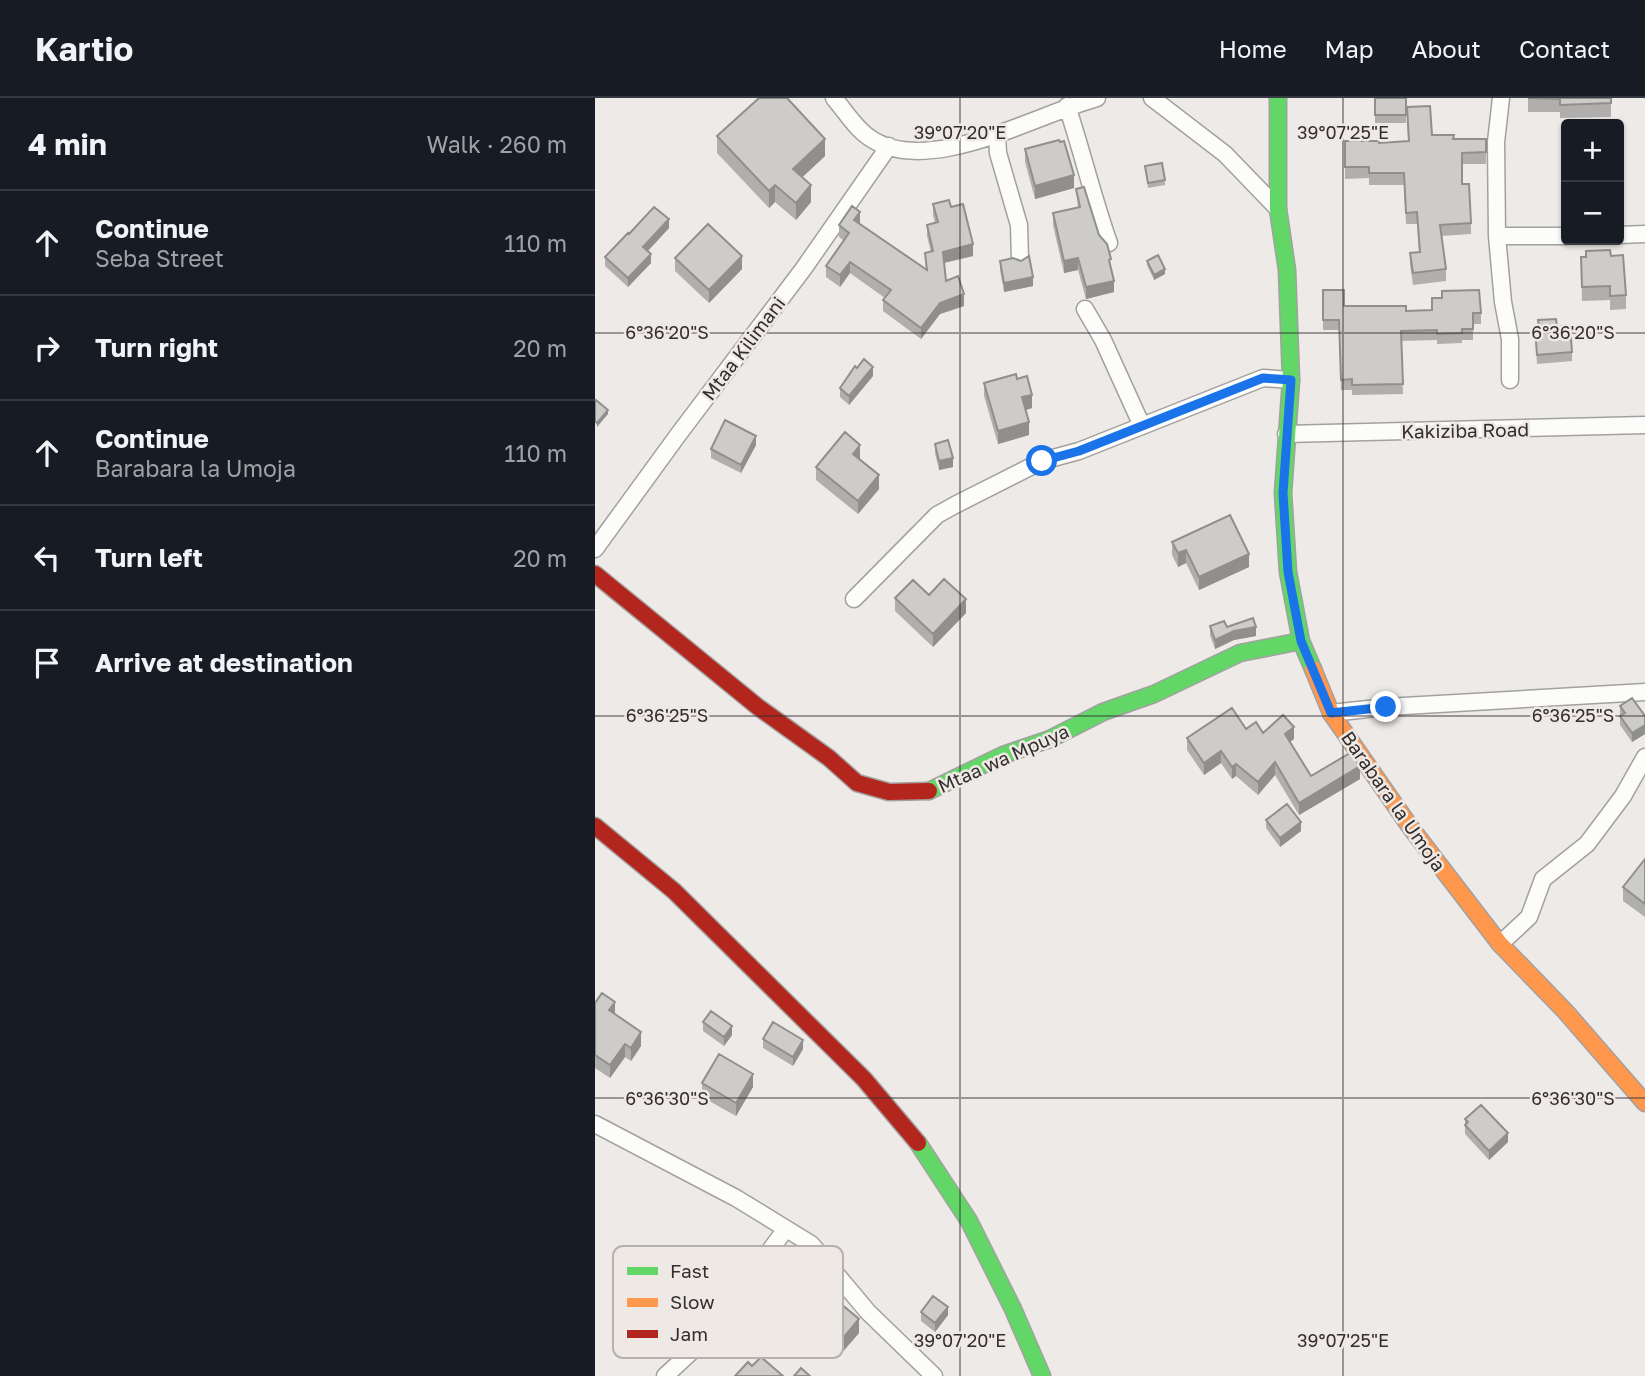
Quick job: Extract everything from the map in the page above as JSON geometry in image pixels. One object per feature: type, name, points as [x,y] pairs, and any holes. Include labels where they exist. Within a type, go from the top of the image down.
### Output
[{"type":"street","points":[[834,98],[870,138],[908,151],[951,149],[997,135],[1067,106],[1097,98]]},
{"type":"street","points":[[1152,98],[1225,154],[1278,209]]},
{"type":"street","name":"Barabara la Umoja","points":[[1279,98],[1278,209],[1287,270],[1291,380],[1283,493],[1288,572],[1301,641],[1331,713],[1411,828],[1500,944],[1565,1011],[1645,1103]]},
{"type":"street","points":[[1501,98],[1496,142],[1497,236],[1503,302],[1510,339],[1510,380]]},
{"type":"street","points":[[1067,106],[1109,243]]},
{"type":"street","points":[[997,135],[998,153],[1019,225],[1020,260]]},
{"type":"street","name":"Mtaa Kilimani","points":[[595,549],[804,268],[888,146]]},
{"type":"street","points":[[1624,235],[1645,234]]},
{"type":"street","points":[[1497,236],[1561,236]]},
{"type":"street","points":[[1085,309],[1103,340],[1142,426]]},
{"type":"street","points":[[854,599],[937,515],[1042,461],[1079,451],[1263,378],[1291,380]]},
{"type":"street","name":"Kakiziba Road","points":[[1286,434],[1645,425]]},
{"type":"street","name":"Mtaa wa Mpuya","points":[[595,574],[758,707],[829,758],[857,783],[889,792],[927,792],[1003,755],[1050,739],[1103,712],[1154,694],[1240,653],[1301,641]]},
{"type":"street","points":[[1331,713],[1386,707],[1645,692]]},
{"type":"street","points":[[1500,944],[1529,917],[1543,879],[1587,844],[1623,796],[1645,757]]},
{"type":"street","points":[[595,826],[674,891],[864,1079],[925,1151],[969,1221],[1013,1309],[1042,1376]]},
{"type":"street","points":[[595,1124],[736,1198],[813,1246]]},
{"type":"street","points":[[773,1246],[785,1230]]},
{"type":"street","points":[[843,1282],[868,1312],[934,1376]]},
{"type":"street","points":[[665,1376],[684,1358]]},
{"type":"building","points":[[759,98],[787,98],[825,139],[793,169],[811,185],[796,203],[775,185],[769,191],[717,136]]},
{"type":"building","points":[[1375,98],[1406,98],[1406,115],[1375,115]]},
{"type":"building","points":[[1528,98],[1611,98],[1611,103],[1560,105],[1560,99]]},
{"type":"building","points":[[1430,106],[1432,135],[1454,135],[1453,139],[1486,139],[1486,152],[1462,153],[1462,184],[1469,184],[1471,223],[1440,225],[1446,269],[1413,273],[1410,253],[1420,252],[1417,212],[1406,213],[1404,173],[1369,173],[1369,167],[1345,167],[1345,141],[1409,141],[1407,107]]},
{"type":"building","points":[[1064,141],[1074,175],[1035,186],[1025,149]]},
{"type":"building","points":[[1162,163],[1165,180],[1148,183],[1145,166]]},
{"type":"building","points":[[1084,187],[1099,235],[1107,244],[1114,281],[1086,287],[1078,258],[1064,261],[1053,213],[1080,207],[1076,189]]},
{"type":"building","points":[[949,200],[951,207],[963,204],[973,244],[943,252],[946,281],[958,276],[964,294],[940,303],[921,328],[883,300],[891,290],[850,262],[840,275],[826,266],[849,233],[839,225],[852,206],[860,212],[854,220],[927,270],[925,253],[933,251],[927,225],[938,222],[933,204]]},
{"type":"building","points":[[654,207],[669,219],[643,247],[651,254],[628,278],[605,257]]},
{"type":"building","points":[[708,224],[742,256],[709,290],[675,258]]},
{"type":"building","points":[[1610,250],[1611,256],[1623,255],[1626,295],[1610,296],[1610,286],[1582,287],[1581,257],[1586,257],[1586,251]]},
{"type":"building","points":[[1158,255],[1165,269],[1154,275],[1147,261]]},
{"type":"building","points":[[1029,256],[1033,277],[1004,283],[1000,261],[1013,258],[1021,261]]},
{"type":"building","points":[[1323,290],[1344,290],[1344,306],[1406,306],[1406,311],[1432,310],[1432,298],[1442,298],[1442,291],[1479,290],[1481,313],[1473,313],[1473,329],[1462,329],[1462,333],[1437,334],[1437,330],[1401,331],[1403,384],[1352,385],[1352,379],[1341,380],[1339,320],[1323,320]]},
{"type":"building","points":[[1556,319],[1557,327],[1570,326],[1572,352],[1537,355],[1535,328],[1539,328],[1538,320]]},
{"type":"building","points":[[864,359],[873,367],[849,396],[840,388],[855,366],[857,368]]},
{"type":"building","points":[[1016,374],[1017,379],[1027,376],[1032,395],[1022,397],[1029,422],[998,431],[984,383]]},
{"type":"building","points":[[596,400],[608,410],[597,423],[595,421]]},
{"type":"building","points":[[725,420],[756,436],[741,465],[711,449]]},
{"type":"building","points":[[845,432],[860,445],[853,454],[879,475],[858,501],[816,467]]},
{"type":"building","points":[[948,440],[953,458],[939,461],[935,444]]},
{"type":"building","points":[[1230,515],[1249,554],[1199,577],[1186,550],[1178,553],[1172,542]]},
{"type":"building","points":[[944,579],[966,599],[933,634],[895,598],[913,580],[929,595]]},
{"type":"building","points":[[1253,618],[1256,627],[1234,631],[1215,640],[1210,626],[1224,621],[1227,627]]},
{"type":"building","points":[[1632,698],[1645,716],[1645,725],[1632,733],[1620,716],[1625,713],[1620,706]]},
{"type":"building","points":[[1232,708],[1246,729],[1256,722],[1263,733],[1283,715],[1294,727],[1285,734],[1311,776],[1350,753],[1360,766],[1299,803],[1275,762],[1258,782],[1236,764],[1232,767],[1221,751],[1204,763],[1187,738]]},
{"type":"building","points":[[1287,804],[1301,822],[1280,838],[1266,820]]},
{"type":"building","points":[[1645,859],[1645,904],[1623,887]]},
{"type":"building","points":[[602,993],[615,1002],[609,1010],[641,1032],[631,1048],[625,1044],[610,1065],[595,1055],[595,1003]]},
{"type":"building","points":[[711,1011],[732,1026],[724,1037],[703,1022]]},
{"type":"building","points":[[773,1022],[803,1040],[793,1057],[763,1039]]},
{"type":"building","points":[[719,1054],[753,1074],[736,1103],[702,1083]]},
{"type":"building","points":[[1481,1105],[1508,1133],[1489,1151],[1465,1125],[1468,1122],[1465,1119]]},
{"type":"building","points":[[933,1296],[948,1307],[935,1323],[921,1312]]},
{"type":"building","points":[[843,1306],[859,1319],[843,1338]]},
{"type":"building","points":[[762,1358],[783,1376],[735,1376],[748,1362],[752,1366]]},
{"type":"building","points":[[801,1368],[810,1376],[794,1376]]},
{"type":"traffic: fast","points":[[1278,98],[1278,209],[1287,270],[1291,380],[1283,493],[1288,572],[1301,641],[1313,669]]},
{"type":"traffic: fast","points":[[929,791],[1003,755],[1050,739],[1103,712],[1154,694],[1240,653],[1301,641]]},
{"type":"traffic: fast","points":[[918,1143],[969,1221],[1013,1309],[1042,1376]]},
{"type":"traffic: slow","points":[[1313,669],[1331,713],[1411,828],[1500,944],[1565,1011],[1645,1103]]},
{"type":"traffic: jam","points":[[595,574],[758,707],[829,758],[857,783],[889,792],[929,791]]},
{"type":"traffic: jam","points":[[595,826],[674,891],[864,1079],[918,1143]]},
{"type":"route","points":[[1042,461],[1079,451],[1263,378],[1291,380],[1283,493],[1288,572],[1301,641],[1331,713],[1386,707]]}]
